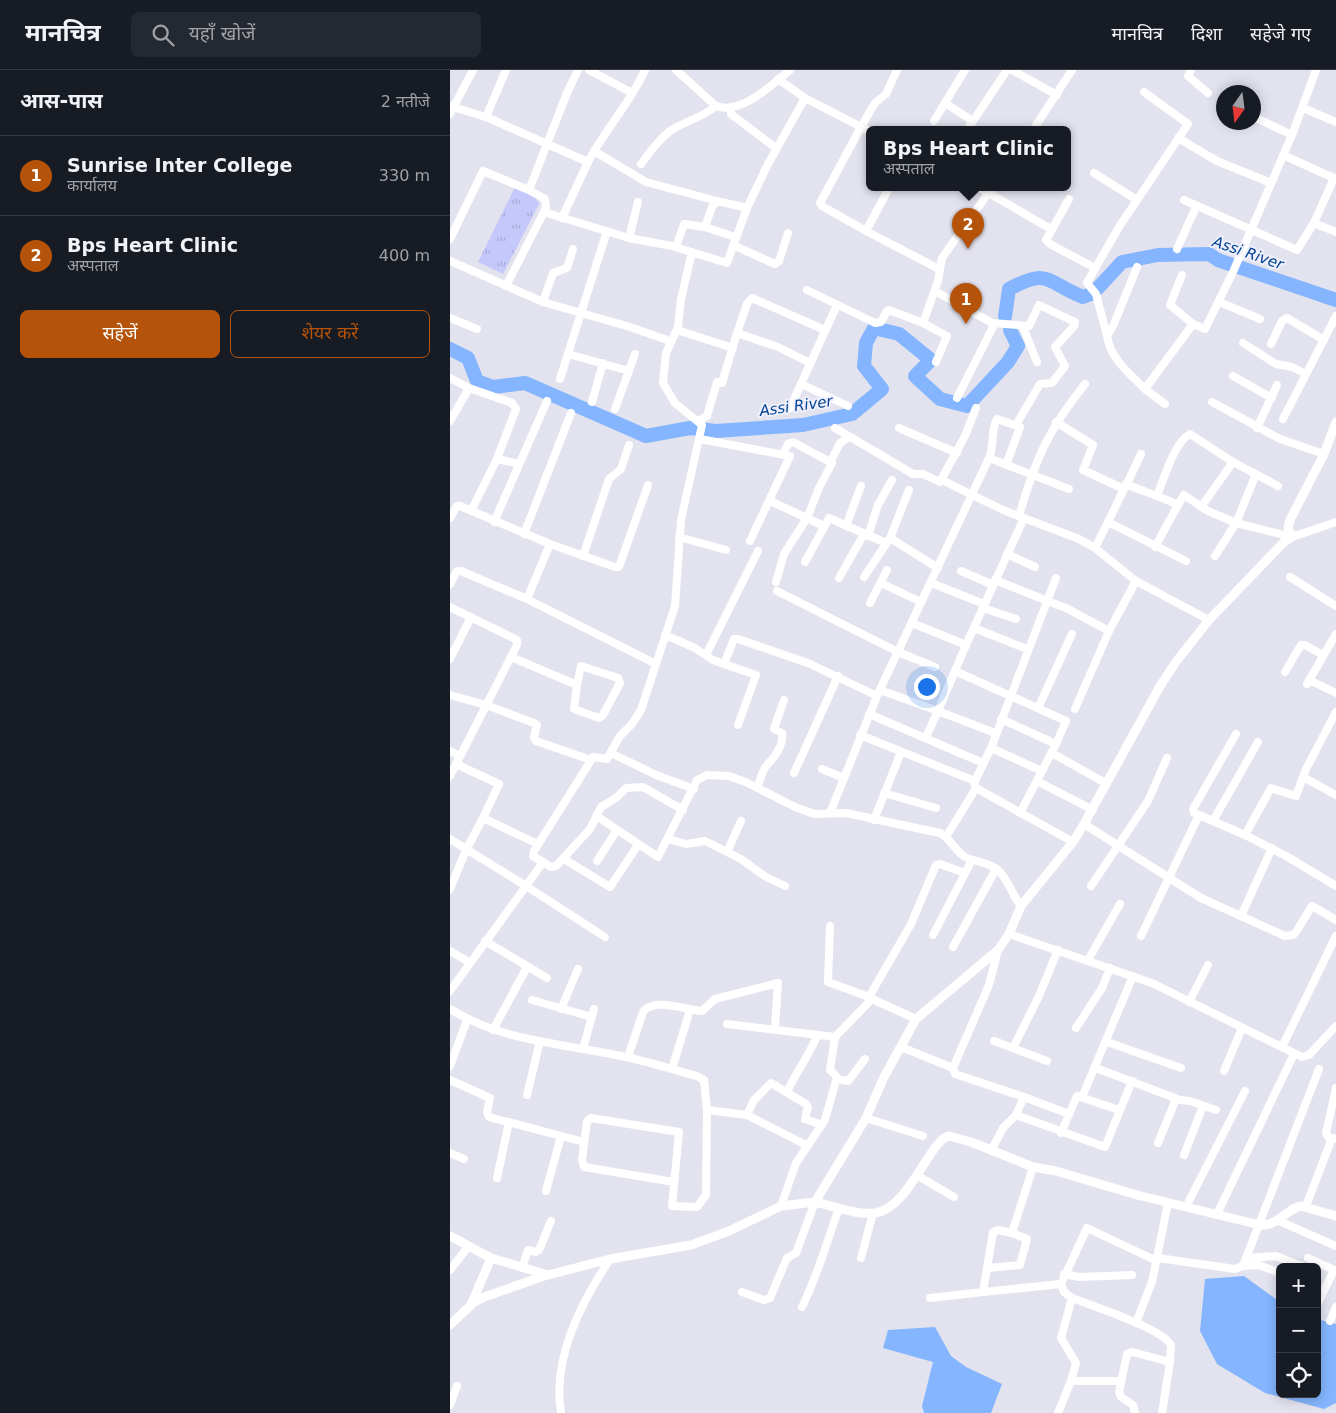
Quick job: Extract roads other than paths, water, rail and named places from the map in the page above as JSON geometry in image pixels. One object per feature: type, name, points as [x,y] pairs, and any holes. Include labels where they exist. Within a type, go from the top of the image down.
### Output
[{"type":"street","points":[[473,70],[451,109],[486,118],[588,162]]},
{"type":"street","points":[[486,118],[506,70]]},
{"type":"street","points":[[529,190],[578,70]]},
{"type":"street","points":[[589,70],[632,93]]},
{"type":"street","points":[[562,218],[594,151],[645,70]]},
{"type":"street","points":[[676,70],[716,106],[731,108],[741,104],[790,70]]},
{"type":"street","points":[[898,70],[886,94],[875,103],[861,126],[820,203],[822,206],[866,231],[940,269]]},
{"type":"street","points":[[934,121],[964,70]]},
{"type":"street","points":[[970,126],[1007,70]]},
{"type":"street","points":[[1012,70],[1057,95]]},
{"type":"street","points":[[1035,126],[1072,70]]},
{"type":"street","points":[[1191,70],[1188,76],[1208,93]]},
{"type":"street","points":[[1182,275],[1170,305],[1193,324],[1205,329],[1233,272],[1292,135],[1316,70]]},
{"type":"street","points":[[778,79],[806,98],[866,129]]},
{"type":"street","points":[[1144,92],[1186,121],[1187,126],[1137,200],[1095,268],[1088,283],[1096,294],[1110,347],[1123,367],[1145,389],[1165,404]]},
{"type":"street","points":[[544,212],[629,238],[676,247],[727,263],[747,208],[776,148],[806,98]]},
{"type":"street","points":[[945,103],[973,121]]},
{"type":"street","points":[[641,164],[656,144],[670,132],[702,116],[716,106]]},
{"type":"street","points":[[731,108],[731,114],[776,148]]},
{"type":"street","points":[[1303,108],[1336,122]]},
{"type":"street","points":[[1261,120],[1292,135]]},
{"type":"street","points":[[1178,138],[1211,158],[1270,183]]},
{"type":"street","points":[[594,151],[646,182],[717,202],[747,208]]},
{"type":"street","points":[[1184,200],[1196,207],[1297,250],[1314,222],[1335,178],[1283,156]]},
{"type":"street","points":[[450,239],[483,171],[529,190],[545,199],[544,212],[506,286]]},
{"type":"street","points":[[1094,174],[1137,200]]},
{"type":"street","points":[[866,231],[887,191]]},
{"type":"street","points":[[923,323],[947,248],[989,191]]},
{"type":"street","points":[[992,191],[1051,229]]},
{"type":"street","points":[[1069,199],[1051,229],[1047,242],[1095,268]]},
{"type":"street","points":[[629,238],[638,202]]},
{"type":"street","points":[[704,227],[712,207],[717,202]]},
{"type":"street","points":[[1177,249],[1196,207]]},
{"type":"street","points":[[1314,222],[1336,232]]},
{"type":"street","points":[[676,247],[684,224],[704,227],[775,264],[779,261],[788,233]]},
{"type":"street","points":[[560,379],[607,231]]},
{"type":"street","points":[[543,302],[553,273],[567,268],[573,249]]},
{"type":"street","points":[[692,252],[677,330],[670,341],[666,353],[664,387],[675,403],[700,423]]},
{"type":"street","points":[[450,261],[543,302],[630,327],[670,341]]},
{"type":"street","points":[[1107,336],[1114,324],[1136,267]]},
{"type":"street","points":[[807,290],[875,323],[881,322],[886,311],[889,310],[923,323],[947,336],[936,362]]},
{"type":"street","points":[[934,292],[992,323],[1029,326],[1039,305],[1072,320],[1075,324],[1055,347],[1065,366],[1052,383],[1040,384],[1016,425]]},
{"type":"street","points":[[683,810],[643,787],[631,786],[601,807],[598,817],[590,829],[554,868],[533,856],[538,844],[591,760],[595,756],[605,760],[620,736],[638,716],[675,606],[679,537],[684,504],[701,437],[700,423],[706,416],[720,382],[747,304],[752,298],[825,330]]},
{"type":"street","points":[[1219,302],[1260,319]]},
{"type":"street","points":[[790,408],[837,306]]},
{"type":"street","points":[[1283,419],[1336,316]]},
{"type":"street","points":[[450,318],[477,329]]},
{"type":"street","points":[[1270,344],[1282,321],[1288,318],[1324,340]]},
{"type":"street","points":[[957,398],[992,330],[992,323]]},
{"type":"street","points":[[1145,389],[1193,324]]},
{"type":"street","points":[[1023,327],[1037,362]]},
{"type":"street","points":[[677,330],[733,348]]},
{"type":"street","points":[[737,333],[778,346],[810,363]]},
{"type":"street","points":[[1243,343],[1276,364],[1292,367],[1306,374]]},
{"type":"street","points":[[568,354],[592,362],[630,370]]},
{"type":"street","points":[[615,409],[635,354]]},
{"type":"street","points":[[592,402],[604,363]]},
{"type":"street","points":[[1234,376],[1272,398]]},
{"type":"street","points":[[450,378],[469,388],[474,388],[515,406],[516,409],[497,459],[471,511]]},
{"type":"street","points":[[800,384],[848,406]]},
{"type":"street","points":[[926,738],[1007,554],[1021,517],[1031,474],[1047,437],[1084,384]]},
{"type":"street","points":[[1257,428],[1277,385]]},
{"type":"street","points":[[450,422],[469,388]]},
{"type":"street","points":[[494,522],[547,401]]},
{"type":"street","points":[[1212,402],[1280,439],[1324,454]]},
{"type":"street","points":[[942,480],[957,453],[976,408]]},
{"type":"street","points":[[524,534],[571,413]]},
{"type":"street","points":[[830,813],[878,693],[974,495],[993,449],[992,432],[996,421],[999,419],[1016,425],[1021,429],[1006,465]]},
{"type":"street","points":[[1056,422],[1093,445],[1082,470],[1178,505]]},
{"type":"street","points":[[1292,537],[1288,528],[1290,520],[1324,454],[1336,422]]},
{"type":"street","points":[[835,428],[913,474],[923,474],[938,482],[942,480],[1021,517],[1079,539],[1095,548],[1136,581],[1209,620]]},
{"type":"street","points":[[899,428],[957,453]]},
{"type":"street","points":[[1157,496],[1174,456],[1188,435],[1192,435],[1233,462],[1278,486]]},
{"type":"street","points":[[701,437],[790,457],[750,541]]},
{"type":"street","points":[[849,437],[840,443],[807,518],[784,554],[776,586],[898,652],[935,667]]},
{"type":"street","points":[[783,454],[788,444],[793,442],[831,461]]},
{"type":"street","points":[[583,556],[609,479],[621,469],[629,445]]},
{"type":"street","points":[[1095,548],[1141,454]]},
{"type":"street","points":[[989,458],[1069,490]]},
{"type":"street","points":[[497,459],[519,464]]},
{"type":"street","points":[[1201,507],[1233,462]]},
{"type":"street","points":[[1215,556],[1236,522],[1256,474]]},
{"type":"street","points":[[838,578],[866,535],[878,505],[892,480]]},
{"type":"street","points":[[450,518],[457,506],[550,544],[619,567],[648,485]]},
{"type":"street","points":[[846,526],[861,486]]},
{"type":"street","points":[[864,577],[888,541],[909,490]]},
{"type":"street","points":[[1155,547],[1184,495],[1201,507],[1236,522],[1292,537]]},
{"type":"street","points":[[770,501],[824,526]]},
{"type":"street","points":[[805,562],[829,518],[866,535],[888,541],[938,568]]},
{"type":"street","points":[[1108,522],[1186,561]]},
{"type":"street","points":[[742,1292],[764,1300],[770,1298],[787,1258],[796,1253],[814,1202],[866,1118],[916,1019],[998,950],[1009,934],[1021,906],[1073,842],[1093,810],[1159,688],[1209,620],[1283,543],[1292,537],[1336,522]]},
{"type":"street","points":[[679,537],[726,550]]},
{"type":"street","points":[[527,599],[550,544]]},
{"type":"street","points":[[706,655],[758,551]]},
{"type":"street","points":[[1007,554],[1035,567]]},
{"type":"street","points":[[870,603],[887,570]]},
{"type":"street","points":[[450,584],[457,571],[461,571],[527,599],[656,664]]},
{"type":"street","points":[[962,572],[1047,600],[1089,619],[1109,631]]},
{"type":"street","points":[[1290,577],[1336,606]]},
{"type":"street","points":[[946,837],[975,784],[1056,578]]},
{"type":"street","points":[[1075,709],[1109,631],[1136,581]]},
{"type":"street","points":[[931,582],[1016,619]]},
{"type":"street","points":[[881,583],[921,602]]},
{"type":"street","points":[[450,607],[517,640],[511,657],[450,776]]},
{"type":"street","points":[[450,659],[471,617]]},
{"type":"street","points":[[912,623],[966,645]]},
{"type":"street","points":[[974,628],[1027,649]]},
{"type":"street","points":[[1038,708],[1072,634]]},
{"type":"street","points":[[1336,634],[1308,682],[1336,693]]},
{"type":"street","points":[[665,635],[696,648],[724,664],[756,675],[738,725]]},
{"type":"street","points":[[724,664],[734,639],[738,639],[878,693],[996,733]]},
{"type":"street","points":[[1285,672],[1301,645],[1305,645],[1323,655]]},
{"type":"street","points":[[511,657],[577,685]]},
{"type":"street","points":[[581,666],[618,678],[620,682],[604,715],[599,718],[574,709],[577,685],[581,666]]},
{"type":"street","points":[[955,671],[1066,721],[1052,753],[1020,813]]},
{"type":"street","points":[[794,773],[838,676]]},
{"type":"street","points":[[450,695],[486,705],[534,723],[537,725],[534,737],[536,741],[591,760]]},
{"type":"street","points":[[757,788],[768,764],[773,762],[783,738],[782,733],[774,729],[784,700]]},
{"type":"street","points":[[1245,834],[1271,788],[1294,797],[1297,794],[1303,777],[1336,712]]},
{"type":"street","points":[[869,714],[983,763]]},
{"type":"street","points":[[1001,719],[1056,744]]},
{"type":"street","points":[[1236,734],[1193,809],[1194,813],[1245,834],[1336,886]]},
{"type":"street","points":[[860,735],[975,784],[1020,813],[1073,842]]},
{"type":"street","points":[[1214,821],[1258,742]]},
{"type":"street","points":[[990,748],[1042,771]]},
{"type":"street","points":[[450,751],[460,756]]},
{"type":"street","points":[[611,752],[656,775],[694,789]]},
{"type":"street","points":[[874,820],[901,752]]},
{"type":"street","points":[[1052,753],[1106,784]]},
{"type":"street","points":[[1091,886],[1148,801],[1167,758]]},
{"type":"street","points":[[450,889],[453,870],[466,850],[499,784],[456,764]]},
{"type":"street","points":[[822,769],[844,778]]},
{"type":"street","points":[[598,817],[656,858],[683,810],[697,780],[703,776],[713,775],[738,779],[794,807],[814,814],[846,813],[932,830],[946,837],[961,853],[972,860],[996,869],[1021,906]]},
{"type":"street","points":[[1303,777],[1336,795]]},
{"type":"street","points":[[1038,781],[1093,810]]},
{"type":"street","points":[[884,793],[936,808]]},
{"type":"street","points":[[1142,936],[1168,876],[1199,815]]},
{"type":"street","points":[[483,818],[538,844]]},
{"type":"street","points":[[727,852],[741,821]]},
{"type":"street","points":[[1084,824],[1202,898],[1289,936],[1296,932],[1312,906],[1336,920]]},
{"type":"street","points":[[597,860],[617,830]]},
{"type":"street","points":[[668,838],[686,844],[705,841],[750,864],[766,877],[785,886]]},
{"type":"street","points":[[450,839],[604,937]]},
{"type":"street","points":[[564,859],[610,887],[638,845]]},
{"type":"street","points":[[1241,916],[1272,848]]},
{"type":"street","points":[[933,935],[972,860]]},
{"type":"street","points":[[450,991],[469,962],[543,862]]},
{"type":"street","points":[[781,1206],[791,1174],[822,1125],[837,1079],[837,1075],[830,1070],[835,1037],[871,998],[911,924],[936,865],[940,864],[965,873]]},
{"type":"street","points":[[954,947],[996,869]]},
{"type":"street","points":[[1088,960],[1120,904]]},
{"type":"street","points":[[830,926],[828,982],[871,998],[916,1019]]},
{"type":"street","points":[[1009,934],[1134,976],[1302,1057],[1309,1055],[1336,1026]]},
{"type":"street","points":[[1282,1047],[1336,936]]},
{"type":"street","points":[[485,941],[547,978]]},
{"type":"street","points":[[953,1068],[989,985],[998,950]]},
{"type":"street","points":[[1013,1048],[1038,998],[1058,950]]},
{"type":"street","points":[[450,951],[469,962]]},
{"type":"street","points":[[1189,1002],[1208,965]]},
{"type":"street","points":[[493,1030],[527,966]]},
{"type":"street","points":[[561,1008],[578,968]]},
{"type":"street","points":[[1076,1028],[1102,988],[1110,968]]},
{"type":"street","points":[[1082,1096],[1096,1068],[1134,976]]},
{"type":"street","points":[[628,1057],[645,1009],[664,1005],[702,1011],[715,999],[778,983],[775,1029]]},
{"type":"street","points":[[532,1000],[561,1008],[593,1013],[583,1049]]},
{"type":"street","points":[[450,1009],[467,1020],[493,1030],[540,1041],[628,1057],[704,1080],[707,1110],[706,1195],[697,1207],[672,1206],[679,1132],[591,1118],[587,1121],[582,1164],[587,1168],[674,1182]]},
{"type":"street","points":[[672,1069],[690,1010]]},
{"type":"street","points":[[450,1066],[467,1020]]},
{"type":"street","points":[[728,1024],[835,1037]]},
{"type":"street","points":[[1224,1071],[1242,1028]]},
{"type":"street","points":[[787,1092],[795,1074],[810,1055],[817,1036]]},
{"type":"street","points":[[527,1095],[540,1041]]},
{"type":"street","points":[[994,1041],[1047,1061]]},
{"type":"street","points":[[1107,1042],[1181,1068]]},
{"type":"street","points":[[901,1047],[953,1068],[956,1074],[1069,1114]]},
{"type":"street","points":[[1217,1214],[1294,1054]]},
{"type":"street","points":[[837,1079],[848,1081],[865,1059]]},
{"type":"street","points":[[1096,1068],[1176,1098],[1216,1110]]},
{"type":"street","points":[[1243,1266],[1319,1069]]},
{"type":"street","points":[[450,1080],[490,1098],[488,1115],[584,1142]]},
{"type":"street","points":[[1016,1115],[1061,1133],[1105,1147],[1132,1082]]},
{"type":"street","points":[[747,1115],[754,1100],[762,1094],[768,1084],[787,1092],[807,1105],[806,1120],[822,1125]]},
{"type":"street","points":[[1306,1206],[1334,1139],[1326,1133],[1336,1088]]},
{"type":"street","points":[[1186,1207],[1245,1091]]},
{"type":"street","points":[[1061,1133],[1075,1098],[1082,1096],[1119,1110]]},
{"type":"street","points":[[991,1151],[1003,1128],[1016,1115],[1024,1097]]},
{"type":"street","points":[[1158,1143],[1176,1098]]},
{"type":"street","points":[[1184,1155],[1203,1106]]},
{"type":"street","points":[[707,1110],[747,1115],[808,1146]]},
{"type":"street","points":[[866,1118],[923,1136]]},
{"type":"street","points":[[498,1178],[509,1122]]},
{"type":"street","points":[[546,1191],[561,1136]]},
{"type":"street","points":[[450,1325],[471,1305],[484,1297],[548,1275],[610,1259],[710,1240],[781,1206],[814,1202],[873,1213],[890,1208],[918,1176],[944,1136],[970,1142],[1034,1167],[1056,1171],[1168,1203],[1260,1225],[1268,1226],[1296,1206],[1306,1206],[1336,1216]]},
{"type":"street","points":[[450,1153],[464,1159]]},
{"type":"street","points":[[1012,1233],[1034,1167]]},
{"type":"street","points":[[918,1176],[954,1197]]},
{"type":"street","points":[[1136,1323],[1148,1296],[1168,1203]]},
{"type":"street","points":[[802,1307],[817,1275],[823,1251],[839,1208]]},
{"type":"street","points":[[861,1258],[873,1213]]},
{"type":"street","points":[[1277,1220],[1336,1246]]},
{"type":"street","points":[[522,1268],[528,1250],[536,1252],[539,1250],[551,1221]]},
{"type":"street","points":[[1162,1413],[1172,1350],[1169,1342],[1136,1323],[1072,1298],[1064,1292],[1061,1284],[1064,1274],[1087,1228],[1157,1259],[1234,1269],[1243,1266],[1259,1265],[1276,1271]]},
{"type":"street","points":[[983,1292],[993,1232],[998,1230],[1026,1236],[1027,1239],[1020,1265],[988,1268]]},
{"type":"street","points":[[450,1236],[491,1258],[548,1275]]},
{"type":"street","points":[[450,1270],[468,1247]]},
{"type":"street","points":[[1306,1263],[1312,1249]]},
{"type":"street","points":[[1246,1258],[1276,1256],[1294,1263]]},
{"type":"street","points":[[471,1305],[491,1258]]},
{"type":"street","points":[[1308,1258],[1335,1271],[1321,1290]]},
{"type":"street","points":[[561,1413],[559,1384],[566,1347],[591,1289],[610,1259]]},
{"type":"street","points":[[1064,1274],[1079,1277],[1132,1275]]},
{"type":"street","points":[[930,1298],[1061,1284]]},
{"type":"street","points":[[1058,1413],[1076,1363],[1061,1338],[1072,1298]]},
{"type":"street","points":[[1330,1321],[1336,1307]]},
{"type":"street","points":[[1135,1413],[1132,1402],[1123,1399],[1119,1395],[1125,1359],[1129,1352],[1170,1362]]},
{"type":"street","points":[[1071,1380],[1120,1381]]},
{"type":"street","points":[[450,1405],[457,1386]]},
{"type":"waterway","name":"Assi River","points":[[1098,288],[1122,262],[1158,255],[1209,254],[1218,260],[1336,300]]},
{"type":"waterway","name":"Assi River","points":[[1005,317],[1009,289],[1033,279],[1047,279],[1083,297],[1091,294]]},
{"type":"waterway","name":"Assi River","points":[[450,349],[468,358],[477,381],[493,387],[525,383],[646,436],[690,428],[716,431],[803,425],[852,414],[882,389],[864,366],[866,343],[874,328],[899,334],[931,360],[915,376],[940,399],[967,406],[1008,362],[1018,346],[1010,330]]},
{"type":"place","name":"Bps Heart Clinic","points":[[968,249]]},
{"type":"place","name":"Sunrise Inter College","points":[[966,324]]}]
